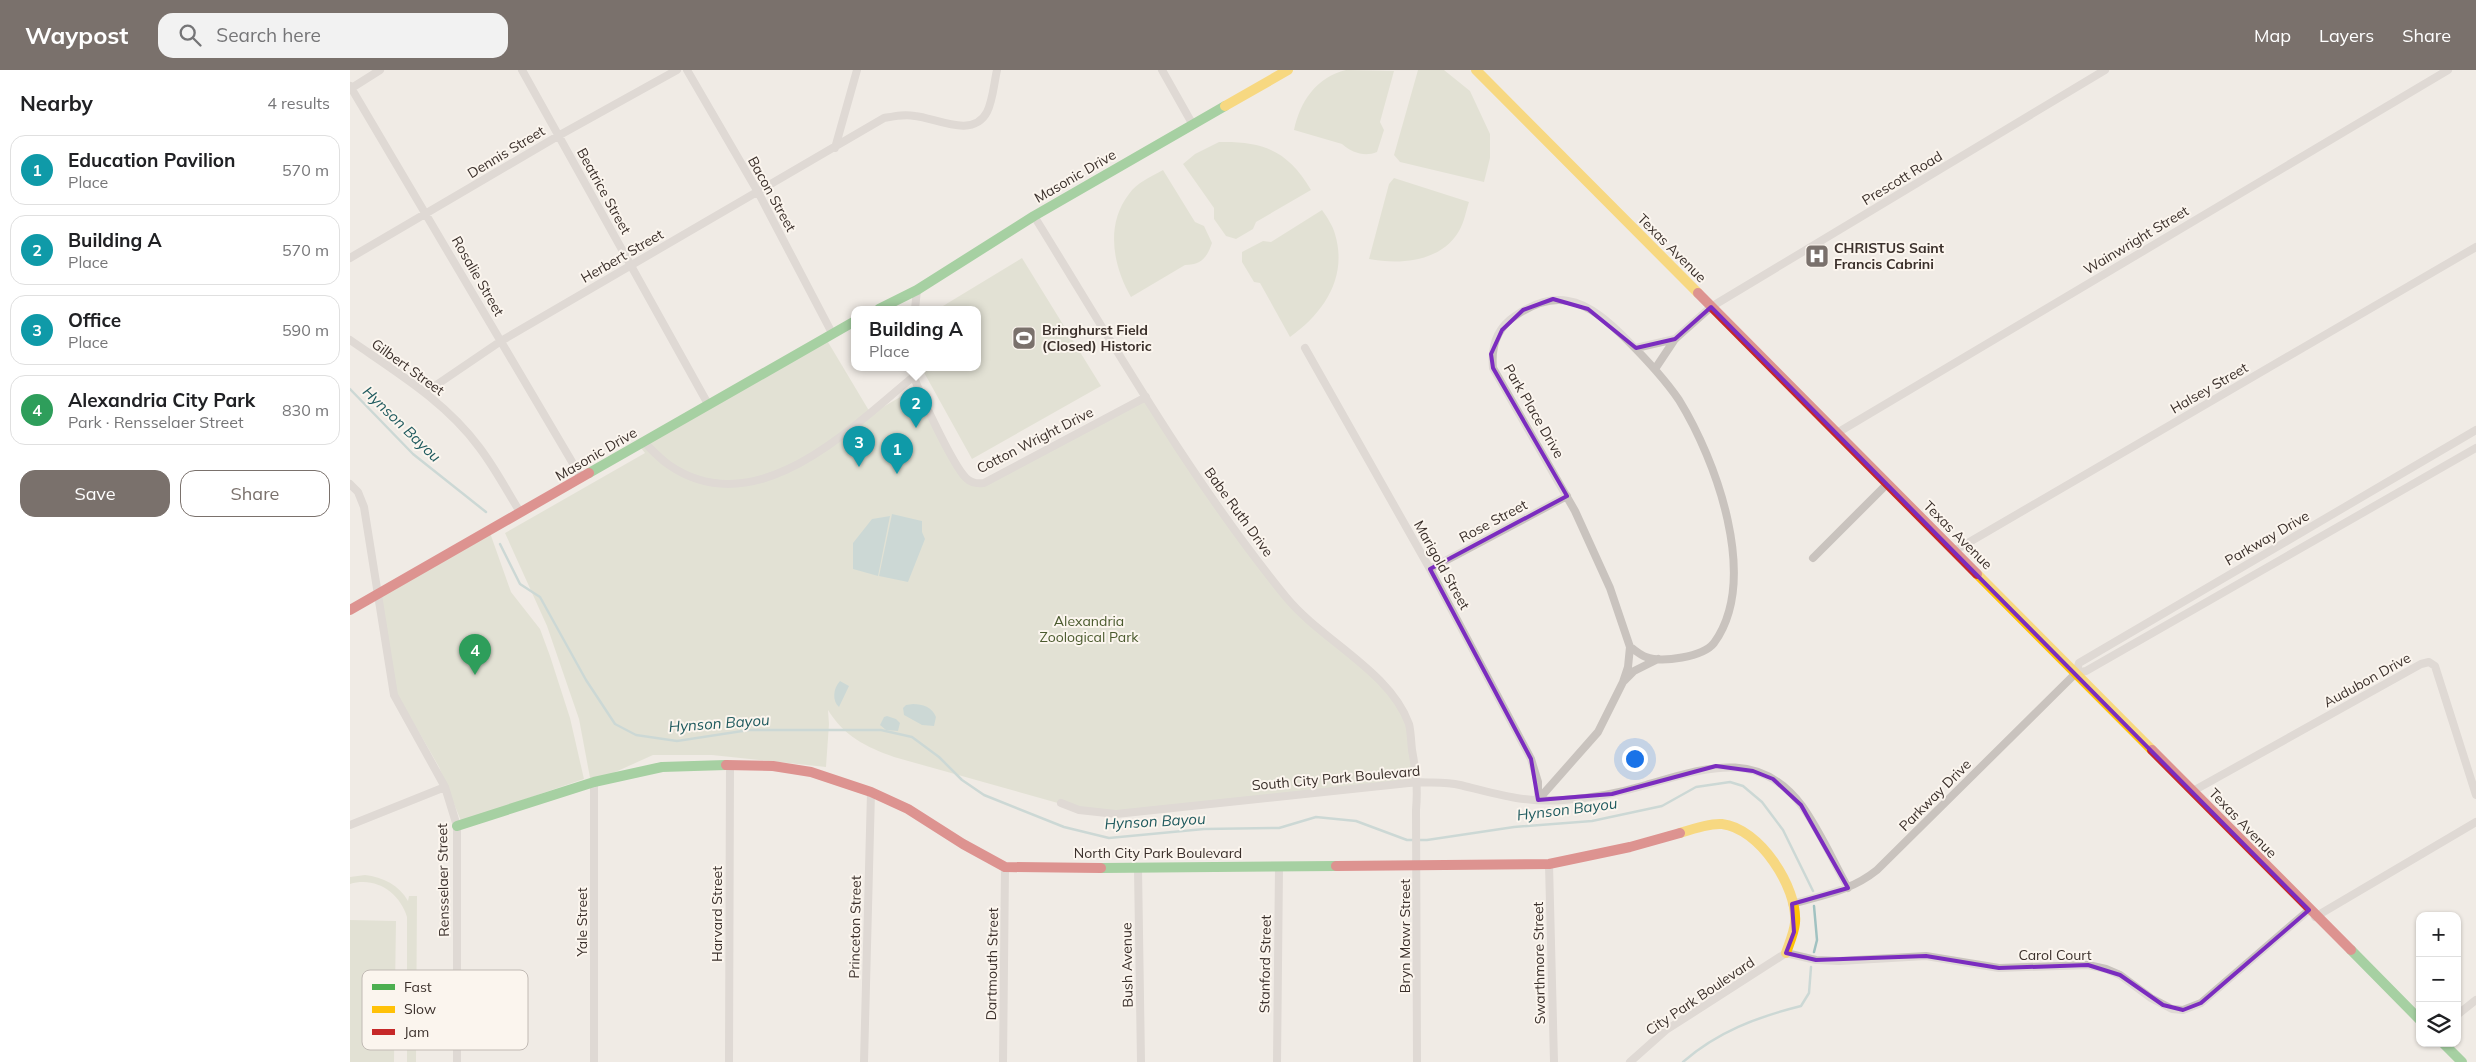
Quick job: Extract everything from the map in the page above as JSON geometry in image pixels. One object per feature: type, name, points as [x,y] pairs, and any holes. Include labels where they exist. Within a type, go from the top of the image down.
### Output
[{"type":"street","points":[[350,87],[380,70]]},
{"type":"street","name":"Beatrice Street","points":[[522,70],[708,404]]},
{"type":"street","name":"Dennis Street","points":[[350,258],[558,136],[677,70]]},
{"type":"street","name":"Bacon Street","points":[[687,70],[758,192],[832,333]]},
{"type":"street","points":[[835,148],[857,70]]},
{"type":"street","name":"Herbert Street","points":[[426,392],[501,341],[884,118],[917,116],[960,126],[972,124],[979,120],[986,112],[997,70]]},
{"type":"street","points":[[1162,70],[1193,125]]},
{"type":"street","name":"Masonic Drive","points":[[885,306],[917,290],[1034,216],[1288,70]]},
{"type":"street","name":"Texas Avenue","points":[[1476,70],[2193,791],[2312,914],[2416,1016]]},
{"type":"street","name":"Prescott Road","points":[[1675,339],[1711,307],[2105,70]]},
{"type":"street","name":"Wainwright Street","points":[[1837,433],[2448,70]]},
{"type":"street","name":"Rosalie Street","points":[[350,87],[582,477]]},
{"type":"street","name":"Babe Ruth Drive","points":[[1034,216],[1146,397],[1218,506],[1287,598],[1325,635],[1372,674],[1396,702],[1409,724],[1418,782],[1416,810]]},
{"type":"street","name":"Halsey Street","points":[[1954,551],[2476,247]]},
{"type":"street","points":[[915,306],[917,290]]},
{"type":"street","name":"Park Place Drive","points":[[1538,800],[1598,732],[1623,682],[1628,667],[1630,647],[1598,558],[1567,496],[1494,368],[1492,354],[1494,340],[1511,319],[1538,303],[1553,300],[1570,301],[1588,308],[1618,331],[1655,369],[1679,401],[1709,459],[1725,514],[1733,582],[1729,612],[1712,646],[1697,654],[1675,659],[1647,657],[1630,647]]},
{"type":"street","name":"Masonic Drive","points":[[350,610],[851,323]]},
{"type":"street","points":[[1636,348],[1675,339]]},
{"type":"street","points":[[1655,369],[1675,339]]},
{"type":"street","name":"Gilbert Street","points":[[350,340],[426,392],[479,447],[520,512]]},
{"type":"street","name":"Marigold Street","points":[[1305,348],[1430,568],[1531,759],[1538,782],[1538,800]]},
{"type":"street","name":"Cotton Wright Drive","points":[[912,371],[913,377],[960,470],[971,482],[978,484],[984,483],[1146,397]]},
{"type":"street","points":[[644,442],[668,465],[688,476],[708,481],[739,484],[760,480],[792,468],[852,429],[913,377]]},
{"type":"street","name":"Parkway Drive","points":[[1792,904],[1848,888],[1862,882],[1877,870],[2076,673],[2079,663],[2476,430]]},
{"type":"street","name":"Parkway Drive","points":[[2076,673],[2086,671],[2476,448]]},
{"type":"street","name":"Rensselaer Street","points":[[350,484],[358,492],[364,507],[394,695],[445,787],[457,826],[457,970]]},
{"type":"street","points":[[1813,558],[1887,484]]},
{"type":"street","name":"Rose Street","points":[[1430,568],[1567,496]]},
{"type":"street","points":[[1623,682],[1634,671],[1658,659]]},
{"type":"street","name":"Audubon Drive","points":[[2193,791],[2421,664],[2429,662],[2435,666],[2476,795]]},
{"type":"street","name":"North City Park Boulevard","points":[[457,826],[594,782],[662,767],[730,765],[773,766],[811,772],[871,792],[908,809],[963,844],[1005,867],[1138,868],[1550,864],[1630,847],[1700,826],[1722,824],[1745,833],[1759,843],[1784,879],[1792,904],[1794,932],[1786,953]]},
{"type":"street","name":"Harvard Street","points":[[729,1062],[730,765]]},
{"type":"street","name":"South City Park Boulevard","points":[[1061,803],[1079,810],[1116,814],[1418,782],[1450,784],[1508,798],[1562,800],[1612,794],[1689,771],[1716,766],[1753,771],[1773,779],[1801,805],[1848,888]]},
{"type":"street","name":"Yale Street","points":[[594,782],[594,1062]]},
{"type":"street","points":[[350,825],[445,787]]},
{"type":"street","name":"Princeton Street","points":[[864,1062],[871,792]]},
{"type":"street","name":"Bryn Mawr Street","points":[[1416,810],[1418,866],[1417,1062]]},
{"type":"street","points":[[2312,914],[2476,822]]},
{"type":"street","name":"Swarthmore Street","points":[[1550,864],[1554,1062]]},
{"type":"street","name":"Dartmouth Street","points":[[1003,1062],[1005,867]]},
{"type":"street","name":"Stanford Street","points":[[1277,1062],[1279,867]]},
{"type":"street","name":"Bush Avenue","points":[[1138,868],[1141,1062]]},
{"type":"street","name":"Carol Court","points":[[1786,953],[1816,960],[1839,961],[1926,956],[1999,968],[2088,966],[2106,969],[2120,975],[2163,1005],[2172,1009],[2183,1010],[2201,1003],[2312,914]]},
{"type":"street","name":"City Park Boulevard","points":[[1630,1062],[1666,1030],[1786,953]]},
{"type":"street","points":[[2461,1012],[2476,1000]]},
{"type":"street","points":[[2447,1047],[2462,1062]]},
{"type":"highlighted area","points":[[1553,299],[1588,309],[1636,348],[1675,339],[1711,307],[2309,910],[2201,1003],[2183,1010],[2163,1005],[2120,975],[2088,965],[1999,968],[1926,956],[1816,960],[1786,953],[1794,932],[1792,904],[1848,888],[1801,805],[1773,779],[1753,771],[1716,766],[1612,794],[1538,800],[1531,759],[1430,569],[1567,496],[1493,368],[1491,354],[1502,330],[1523,310]]},
{"type":"green space","points":[[1346,70],[1394,71],[1380,122],[1384,130],[1377,152],[1359,153],[1350,150],[1342,144],[1294,130],[1300,110],[1311,92],[1326,78]]},
{"type":"green space","points":[[1418,70],[1444,70],[1470,91],[1490,134],[1490,158],[1484,182],[1400,162],[1394,155]]},
{"type":"green space","points":[[1219,142],[1262,146],[1273,151],[1284,157],[1293,166],[1311,190],[1256,222],[1253,229],[1236,239],[1226,236],[1214,219],[1214,208],[1183,164],[1195,154]]},
{"type":"green space","points":[[1163,170],[1195,222],[1204,226],[1212,243],[1203,260],[1195,264],[1185,265],[1131,297],[1116,259],[1114,232],[1117,219],[1121,206],[1132,190],[1144,180]]},
{"type":"green space","points":[[1394,178],[1469,202],[1459,231],[1442,249],[1419,259],[1406,261],[1394,262],[1369,259],[1389,184]]},
{"type":"green space","points":[[1322,210],[1335,234],[1338,265],[1335,279],[1323,305],[1313,317],[1290,337],[1260,283],[1254,282],[1242,262],[1242,252],[1263,241],[1271,242]]},
{"type":"green space","name":"Bringhurst Field (Closed) Historic","points":[[1022,258],[1101,386],[972,459],[923,371],[981,371],[981,306],[943,306]]},
{"type":"green space","name":"Alexandria Zoological Park","points":[[825,337],[871,414],[914,389],[960,471],[978,484],[1146,397],[1286,598],[1385,687],[1409,725],[1414,786],[1115,813],[1079,809],[894,757],[856,740],[841,727],[828,710],[826,767],[712,755],[653,755],[591,783],[579,719],[547,626],[505,533],[645,453],[641,448]]},
{"type":"green space","points":[[489,530],[511,592],[540,629],[570,718],[584,779],[461,821],[439,767],[397,694],[379,593]]},
{"type":"green space","points":[[365,875],[378,878],[395,886],[408,901],[409,896],[417,896],[417,970],[407,970],[407,917],[399,901],[386,888],[378,885],[369,882],[350,884],[350,877]]},
{"type":"green space","points":[[350,920],[396,921],[395,970],[362,970],[362,1050],[394,1050],[394,1062],[350,1062]]},
{"type":"green space","points":[[407,1050],[416,1050],[416,1062],[407,1062]]},
{"type":"water","points":[[892,514],[922,521],[922,532],[925,539],[908,582],[879,576]]},
{"type":"water","points":[[890,516],[878,576],[853,569],[853,543],[872,519]]},
{"type":"water","points":[[840,681],[849,686],[839,707],[835,701],[834,694]]},
{"type":"water","points":[[906,705],[924,705],[930,708],[936,717],[934,726],[922,725],[904,715],[903,708]]},
{"type":"water","points":[[884,717],[896,719],[900,723],[898,731],[886,730],[880,725]]},
{"type":"waterway","name":"Hynson Bayou","points":[[350,389],[413,454],[486,512]]},
{"type":"waterway","name":"Hynson Bayou","points":[[500,544],[520,584],[540,597],[586,680],[615,724],[636,735],[677,741],[749,730],[881,730],[912,737],[939,757],[962,780],[984,795],[1064,827],[1109,838],[1204,829],[1279,828],[1316,817],[1356,821],[1407,840],[1427,840],[1514,827],[1592,821],[1662,806],[1696,787],[1730,782],[1743,786],[1762,802],[1783,830],[1813,891]]},
{"type":"waterway","name":"Hynson Bayou","points":[[1814,906],[1817,940],[1814,952]]},
{"type":"waterway","name":"Hynson Bayou","points":[[1683,1062],[1710,1042],[1738,1027],[1769,1015],[1801,1006],[1809,993],[1811,967]]},
{"type":"traffic: fast","points":[[885,306],[917,290],[1034,216],[1225,106]]},
{"type":"traffic: fast","points":[[589,473],[851,323]]},
{"type":"traffic: fast","points":[[457,826],[594,782],[662,767],[726,765]]},
{"type":"traffic: fast","points":[[1101,868],[1336,866]]},
{"type":"traffic: fast","points":[[2351,950],[2416,1016]]},
{"type":"traffic: fast","points":[[2447,1047],[2462,1062]]},
{"type":"traffic: slow","points":[[1225,106],[1288,70]]},
{"type":"traffic: slow","points":[[1476,70],[1698,293]]},
{"type":"traffic: slow","points":[[1977,574],[2152,750]]},
{"type":"traffic: slow","points":[[1680,833],[1706,825],[1717,824],[1736,828],[1749,836],[1774,861],[1790,893],[1794,909],[1795,923],[1793,935],[1786,953]]},
{"type":"traffic: jam","points":[[1698,293],[1977,574]]},
{"type":"traffic: jam","points":[[350,610],[589,473]]},
{"type":"traffic: jam","points":[[2152,750],[2351,950]]},
{"type":"traffic: jam","points":[[726,765],[773,766],[811,772],[871,792],[908,809],[963,844],[1005,867],[1101,868]]},
{"type":"traffic: jam","points":[[1336,866],[1549,864],[1630,847],[1680,833]]},
{"type":"place","name":"CHRISTUS Saint Francis Cabrini","points":[[1817,256]]},
{"type":"place","name":"Bringhurst Field (Closed) Historic","points":[[1024,338]]},
{"type":"place","name":"Building A","points":[[916,428]]},
{"type":"place","name":"Office","points":[[859,467]]},
{"type":"place","name":"Education Pavilion","points":[[897,474]]},
{"type":"place","name":"Alexandria City Park","points":[[475,675]]}]
